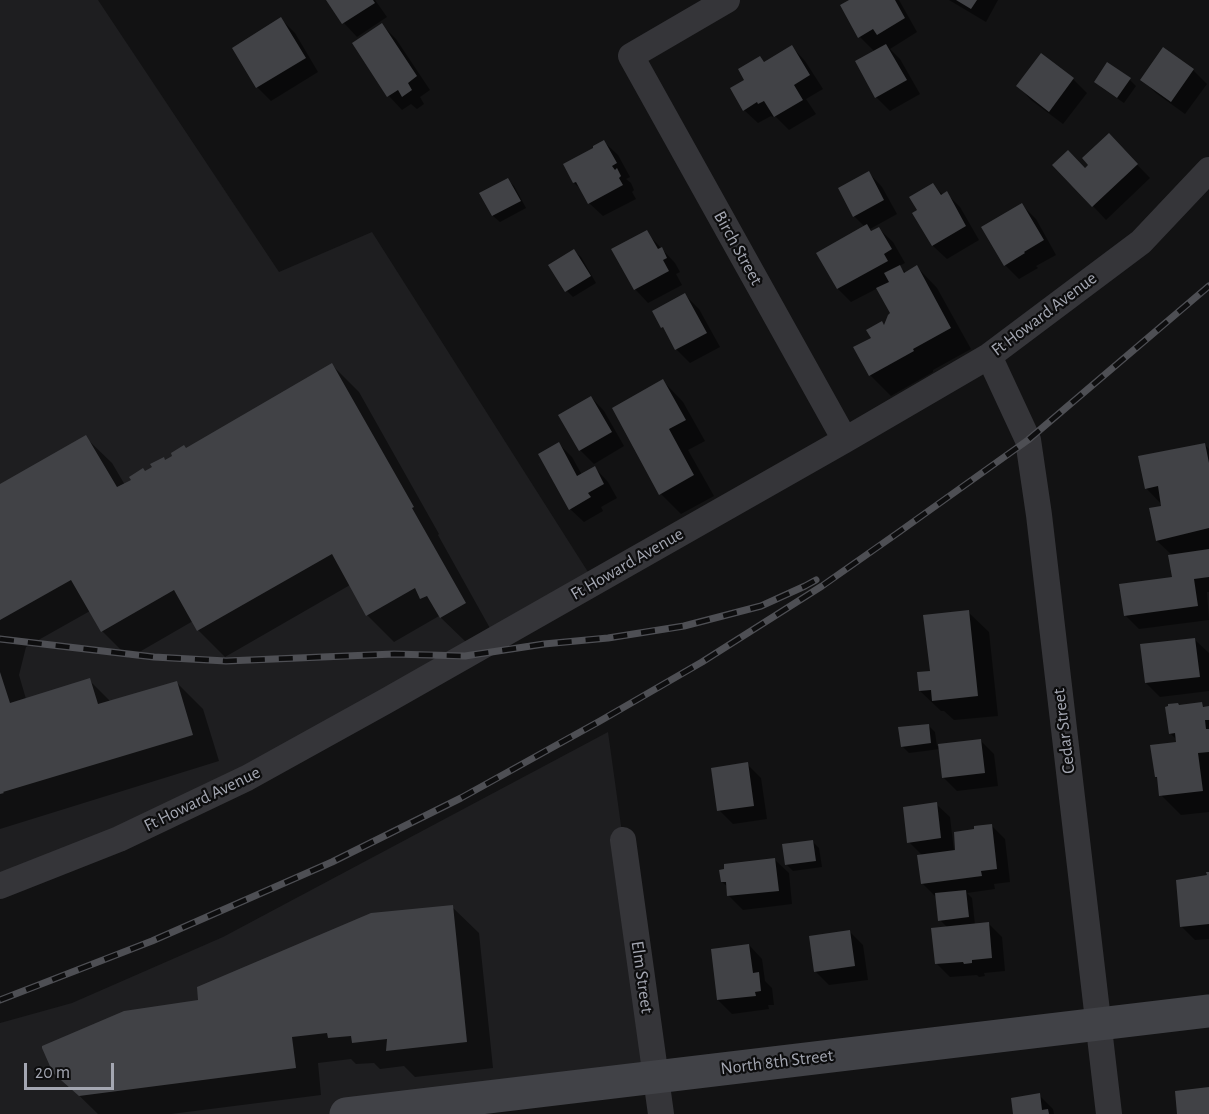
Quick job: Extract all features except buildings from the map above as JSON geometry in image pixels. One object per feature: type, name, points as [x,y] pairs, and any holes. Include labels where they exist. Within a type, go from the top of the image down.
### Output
[{"type":"main road","name":"North 8th Street","points":[[346,1114],[1209,1011]]},
{"type":"street","name":"Birch Street","points":[[727,0],[630,56],[845,440]]},
{"type":"street","name":"Ft Howard Avenue","points":[[0,885],[119,839],[247,778],[845,440],[989,356],[1141,242],[1209,170]]},
{"type":"street","name":"Cedar Street","points":[[989,356],[1028,440],[1039,515],[1109,1114]]},
{"type":"street","name":"Elm Street","points":[[622,840],[660,1114]]},
{"type":"shaded area","points":[[0,0],[98,0],[279,272],[372,232],[595,583],[386,701],[0,886]]},
{"type":"shaded area","points":[[608,732],[656,1077],[346,1114],[0,1114],[0,1023],[72,1003],[223,937]]},
{"type":"railway","points":[[0,1000],[152,941],[332,862],[461,798],[702,662],[822,586],[1028,440],[1209,286]]},
{"type":"railway","points":[[0,639],[154,657],[226,661],[394,654],[465,656],[684,626],[761,606],[816,580]]}]
